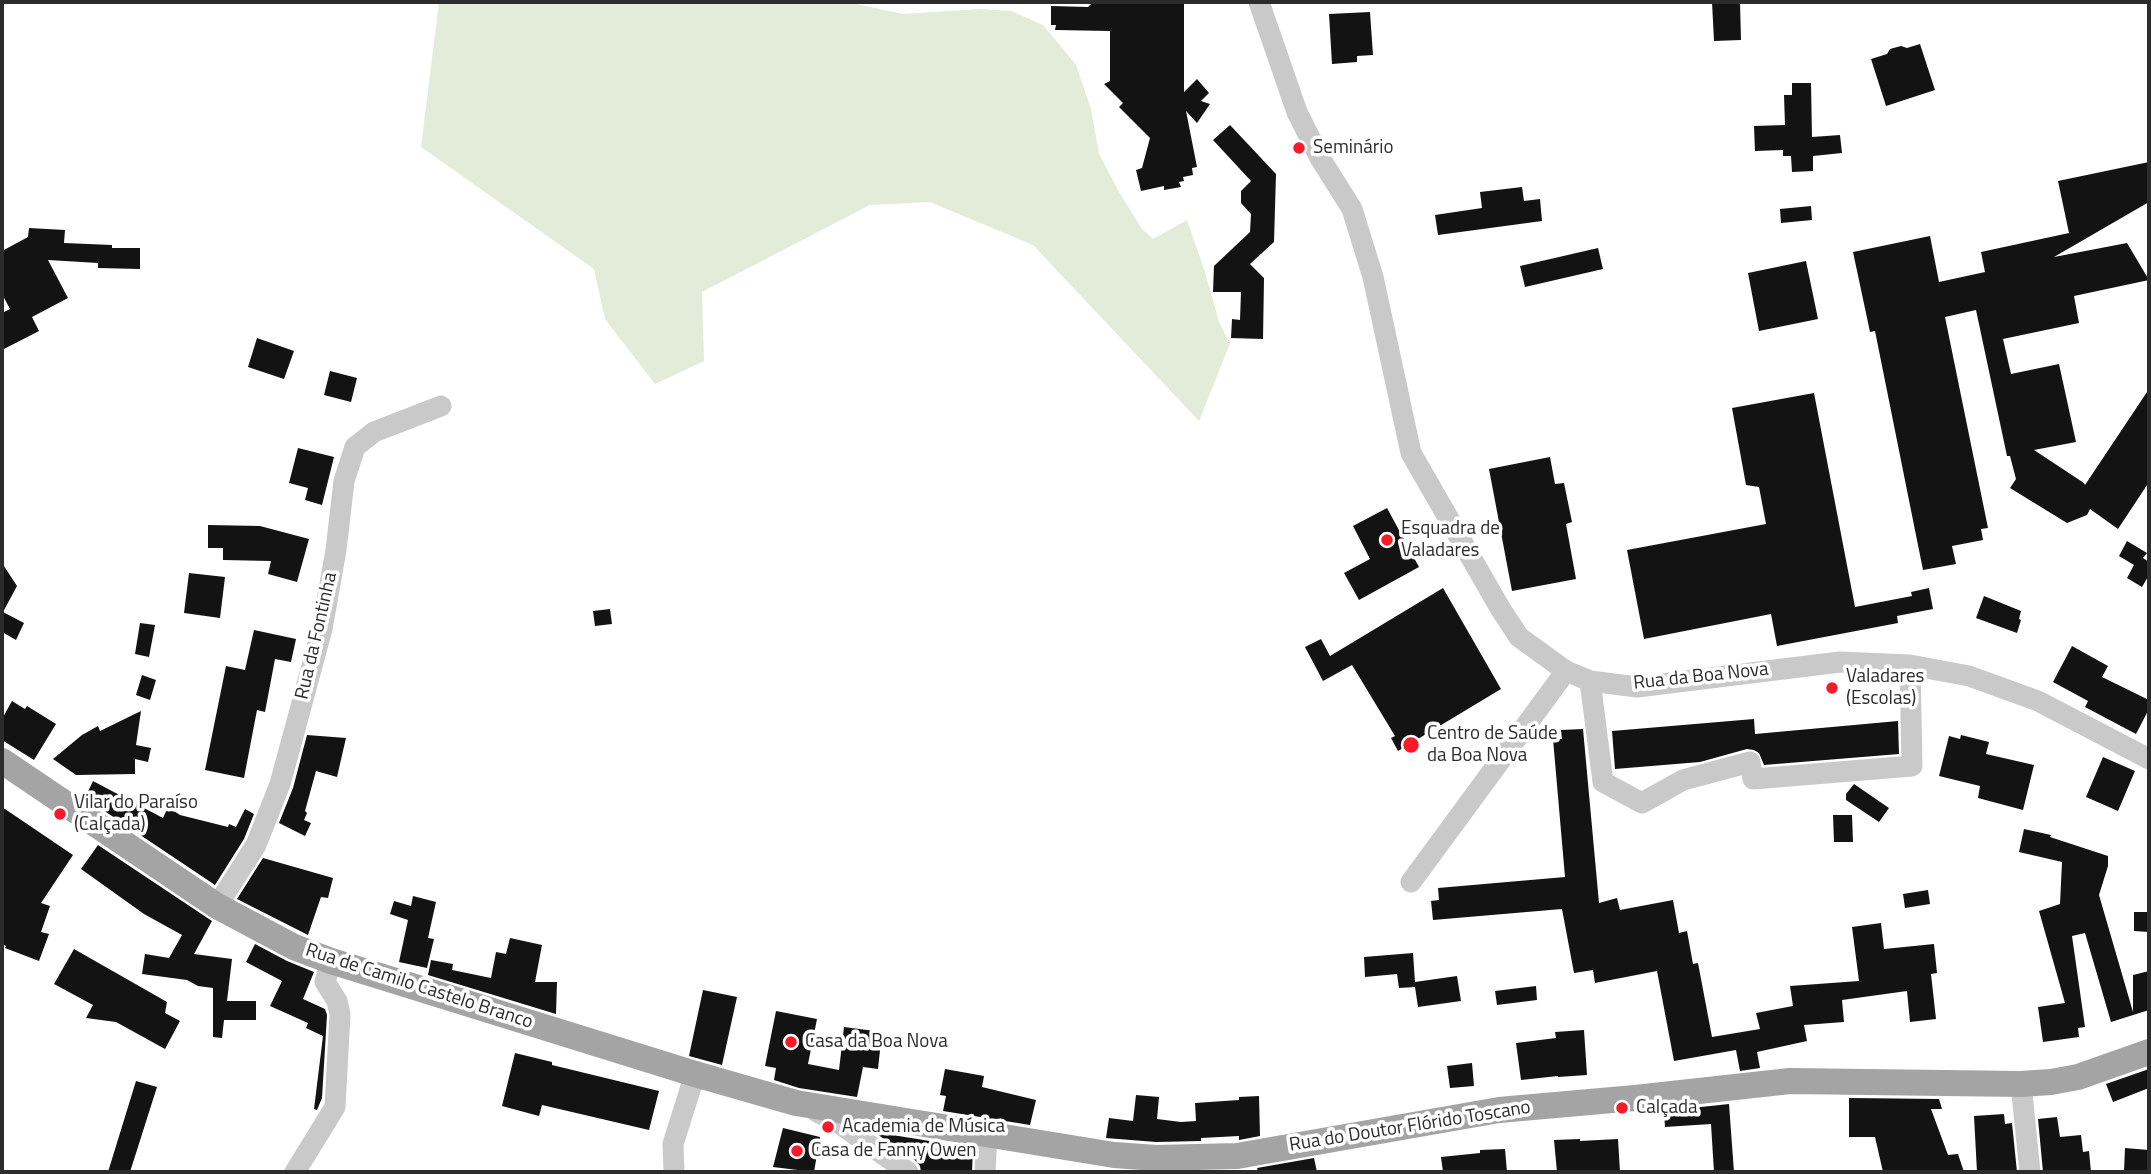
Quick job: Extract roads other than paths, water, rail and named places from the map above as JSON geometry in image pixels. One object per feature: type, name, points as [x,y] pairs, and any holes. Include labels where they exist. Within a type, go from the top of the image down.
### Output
[{"type":"main road","name":"Rua de Camilo Castelo Branco","points":[[2,761],[217,906],[294,947],[331,961],[695,1074],[796,1102]]},
{"type":"main road","name":"Rua do Doutor Flórido Toscano","points":[[796,1102],[1136,1157],[1238,1164],[1499,1110],[1790,1081],[2021,1084],[2051,1082],[2078,1077],[2149,1052]]},
{"type":"street","name":"Rua da Boa Nova","points":[[1259,2],[1297,112],[1320,158],[1352,209],[1373,277],[1412,453],[1519,637],[1566,671],[1590,681],[1637,687],[1840,662],[1910,666],[1969,677],[2038,701],[2149,759]]},
{"type":"street","name":"Rua da Fontinha","points":[[217,906],[256,845],[280,785],[322,629],[336,550],[344,481],[355,447],[374,432],[441,406]]},
{"type":"street","points":[[1590,681],[1603,782],[1642,803],[1683,780],[1750,762],[1754,779],[1912,766],[1910,666]]},
{"type":"street","points":[[1411,882],[1566,671]]},
{"type":"street","points":[[295,1172],[335,1107],[340,1014],[337,1001],[325,982],[331,961]]},
{"type":"street","points":[[674,1172],[673,1144],[695,1074]]},
{"type":"street","points":[[2021,1084],[2030,1172]]},
{"type":"street","points":[[796,1102],[840,1124],[908,1172]]},
{"type":"street","points":[[985,1172],[987,1135]]},
{"type":"place","name":"Seminário","points":[[1299,148]]},
{"type":"place","name":"Esquadra de Valadares","points":[[1387,540]]},
{"type":"place","name":"Valadares (Escolas)","points":[[1832,688]]},
{"type":"place","name":"Centro de Saúde da Boa Nova","points":[[1411,745]]},
{"type":"place","name":"Vilar do Paraíso (Calçada)","points":[[60,814]]},
{"type":"place","name":"Casa da Boa Nova","points":[[791,1042]]},
{"type":"place","name":"Calçada","points":[[1622,1108]]},
{"type":"place","name":"Academia de Música","points":[[828,1127]]},
{"type":"place","name":"Casa de Fanny Owen","points":[[797,1151]]}]
